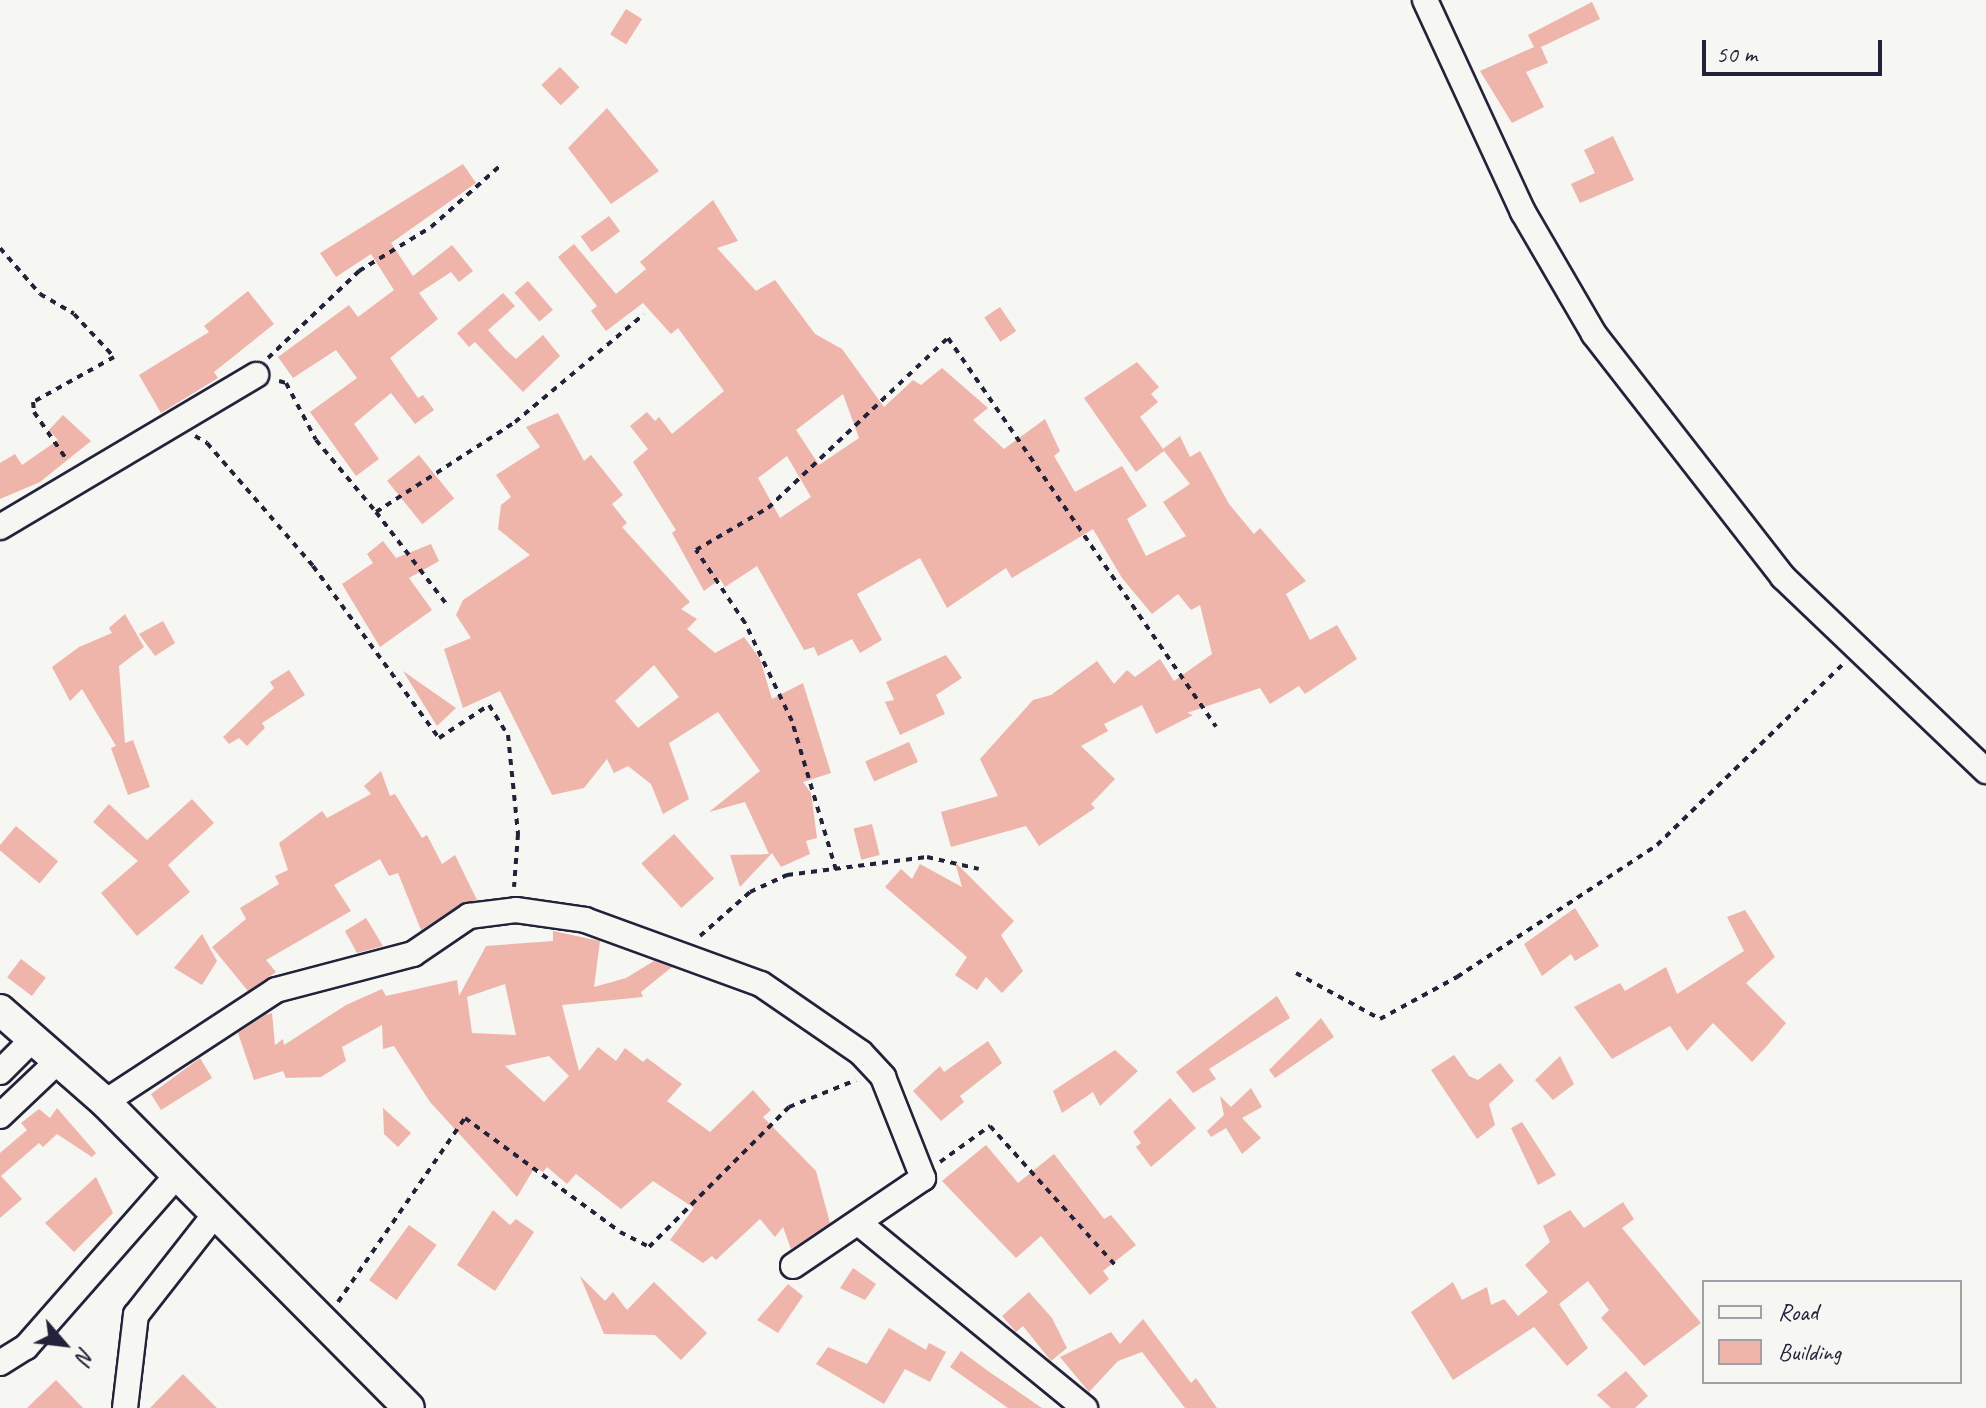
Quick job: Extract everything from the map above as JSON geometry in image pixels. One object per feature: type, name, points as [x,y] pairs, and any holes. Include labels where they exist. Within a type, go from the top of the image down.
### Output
[{"type":"main road","points":[[0,1010],[105,1102],[322,1316],[409,1408]]},
{"type":"street","points":[[1425,0],[1523,212],[1594,334],[1783,577],[1986,771]]},
{"type":"street","points":[[0,527],[256,375]]},
{"type":"street","points":[[105,1102],[276,990],[413,954],[469,916],[516,910],[585,920],[761,984],[861,1053],[876,1070],[922,1176],[860,1224],[793,1266]]},
{"type":"street","points":[[0,1072],[33,1039]]},
{"type":"street","points":[[0,1116],[58,1061]]},
{"type":"street","points":[[0,1363],[26,1347],[177,1175]]},
{"type":"street","points":[[125,1408],[136,1315],[216,1213]]},
{"type":"street","points":[[860,1224],[1085,1408]]},
{"type":"path","points":[[447,605],[316,440],[286,383],[256,375],[276,347],[359,271],[431,227],[502,164]]},
{"type":"path","points":[[0,248],[40,294],[74,314],[114,357],[33,402],[34,412],[80,478]]},
{"type":"path","points":[[376,512],[515,422],[644,314]]},
{"type":"path","points":[[836,870],[792,721],[745,623],[696,550],[768,508],[948,338],[1216,727]]},
{"type":"path","points":[[173,424],[207,443],[313,566],[439,738],[489,705],[508,735],[518,834],[516,910]]},
{"type":"path","points":[[1296,973],[1380,1019],[1457,977],[1657,845],[1858,649]]},
{"type":"path","points":[[681,956],[750,892],[787,875],[927,857],[979,869]]},
{"type":"path","points":[[322,1316],[348,1293],[465,1118],[620,1232],[649,1247],[789,1107],[876,1070]]},
{"type":"path","points":[[922,1176],[990,1126],[1115,1265]]},
{"type":"building","points":[[1592,2],[1600,19],[1541,47],[1548,63],[1526,72],[1544,107],[1512,123],[1480,71],[1534,47],[1528,35]]},
{"type":"building","points":[[626,9],[642,19],[626,45],[610,34]]},
{"type":"building","points":[[560,67],[579,87],[561,105],[541,85]]},
{"type":"building","points":[[607,108],[659,171],[611,204],[568,148]]},
{"type":"building","points":[[1613,136],[1634,180],[1580,203],[1571,184],[1595,173],[1584,150]]},
{"type":"building","points":[[463,164],[476,183],[391,243],[413,276],[452,245],[473,271],[459,282],[451,272],[419,293],[438,319],[390,358],[418,398],[423,395],[434,410],[415,424],[391,393],[354,424],[379,459],[356,476],[310,412],[357,378],[336,350],[293,378],[278,357],[349,305],[358,317],[394,290],[371,254],[336,277],[320,253]]},
{"type":"building","points":[[713,200],[738,241],[717,248],[756,291],[775,280],[815,334],[842,349],[884,407],[913,380],[921,385],[942,368],[988,408],[973,420],[1004,449],[1045,419],[1060,451],[1054,456],[1075,492],[1122,466],[1147,506],[1127,519],[1146,556],[1186,536],[1163,502],[1190,484],[1164,451],[1136,472],[1084,398],[1137,362],[1159,387],[1151,394],[1158,402],[1140,417],[1163,449],[1180,436],[1190,457],[1200,451],[1229,504],[1254,534],[1260,528],[1306,581],[1286,594],[1310,640],[1337,625],[1357,659],[1305,694],[1299,686],[1270,704],[1260,688],[1187,713],[1193,715],[1156,734],[1142,705],[1104,724],[1108,731],[1081,746],[1115,779],[1091,804],[1095,808],[1039,846],[1026,826],[951,847],[941,812],[998,796],[980,759],[1033,700],[1051,695],[1097,661],[1114,684],[1127,670],[1135,677],[1160,659],[1174,681],[1212,654],[1200,605],[1191,610],[1178,594],[1152,614],[1122,578],[1093,529],[1012,578],[1006,568],[947,608],[920,558],[857,594],[882,640],[860,653],[852,639],[818,656],[814,647],[804,650],[757,566],[725,587],[720,579],[704,591],[672,533],[676,530],[633,462],[648,449],[630,426],[647,412],[655,421],[659,417],[672,434],[724,391],[678,328],[671,334],[643,303],[606,331],[591,311],[597,306],[558,257],[574,244],[616,294],[646,269],[640,262]],"holes":[[[843,394],[859,438],[819,465],[796,430]],[[787,456],[811,497],[780,518],[758,478]]]},
{"type":"building","points":[[609,216],[620,231],[592,252],[581,237]]},
{"type":"building","points":[[528,281],[553,310],[539,321],[514,293]]},
{"type":"building","points":[[248,291],[274,324],[214,372],[218,378],[161,413],[139,375],[209,332],[204,326]]},
{"type":"building","points":[[503,293],[515,306],[488,330],[505,349],[516,359],[543,335],[560,356],[523,392],[475,342],[469,347],[457,333]]},
{"type":"building","points":[[1000,307],[1016,331],[1000,342],[984,318]]},
{"type":"building","points":[[558,413],[584,461],[591,455],[623,495],[612,504],[627,523],[622,527],[690,602],[681,609],[697,619],[687,629],[715,653],[744,637],[760,659],[772,699],[803,683],[831,773],[803,782],[811,793],[817,838],[806,841],[810,854],[781,867],[772,853],[740,887],[730,855],[769,854],[745,802],[709,812],[760,771],[718,712],[669,743],[689,799],[663,814],[651,784],[628,766],[614,773],[607,759],[584,788],[552,795],[500,691],[463,708],[444,649],[471,638],[456,615],[463,600],[530,555],[498,529],[501,505],[511,497],[496,475],[540,447],[526,427]],"holes":[[[654,665],[679,697],[638,728],[615,701]]]},
{"type":"building","points":[[63,415],[91,441],[40,482],[0,499],[0,463],[15,454],[22,465],[58,440],[49,430]]},
{"type":"building","points":[[419,455],[454,499],[422,524],[387,481]]},
{"type":"building","points":[[383,541],[396,558],[431,544],[439,561],[409,578],[432,610],[380,647],[342,584],[373,563],[367,554]]},
{"type":"building","points":[[125,614],[144,647],[119,666],[125,743],[133,740],[150,787],[128,795],[111,748],[116,746],[82,689],[70,701],[52,667],[79,647],[112,633],[109,628]]},
{"type":"building","points":[[163,621],[175,643],[155,656],[139,634]]},
{"type":"building","points":[[946,655],[962,678],[936,695],[945,714],[900,735],[885,702],[894,700],[886,682]]},
{"type":"building","points":[[289,670],[305,695],[262,723],[265,728],[247,746],[239,738],[229,744],[223,737],[274,688],[270,682]]},
{"type":"building","points":[[403,671],[456,708],[437,726]]},
{"type":"building","points":[[909,742],[918,762],[874,782],[865,762]]},
{"type":"building","points":[[381,771],[390,796],[395,794],[422,838],[427,835],[442,864],[455,855],[477,900],[461,904],[421,930],[398,873],[389,876],[380,859],[334,885],[351,911],[266,960],[276,972],[248,991],[212,947],[246,919],[240,908],[279,884],[275,876],[288,870],[279,843],[322,811],[327,818],[371,794],[364,786]]},
{"type":"building","points":[[192,799],[214,823],[168,865],[190,892],[137,936],[101,893],[138,861],[93,822],[109,804],[147,840]]},
{"type":"building","points":[[872,824],[880,855],[861,860],[854,829]]},
{"type":"building","points":[[16,826],[58,861],[39,884],[0,850],[0,845]]},
{"type":"building","points":[[674,834],[714,879],[681,908],[641,863]]},
{"type":"building","points":[[955,862],[1014,921],[1001,935],[1023,971],[1002,993],[986,977],[977,990],[955,975],[967,957],[885,887],[901,869],[912,879],[920,864],[962,887]]},
{"type":"building","points":[[1575,908],[1599,946],[1575,961],[1571,954],[1542,976],[1524,944]]},
{"type":"building","points":[[1745,910],[1775,957],[1746,983],[1786,1023],[1767,1046],[1752,1062],[1713,1023],[1687,1051],[1670,1026],[1612,1059],[1574,1007],[1620,983],[1625,991],[1666,967],[1677,994],[1744,951],[1727,917]]},
{"type":"building","points":[[366,918],[383,946],[357,953],[345,931]]},
{"type":"building","points":[[553,931],[600,941],[594,987],[626,978],[654,961],[672,967],[641,992],[643,997],[562,1005],[579,1071],[598,1047],[616,1061],[625,1048],[643,1062],[647,1058],[682,1084],[667,1101],[710,1132],[753,1090],[771,1110],[763,1117],[816,1171],[830,1223],[791,1249],[783,1227],[775,1237],[760,1219],[716,1260],[712,1256],[703,1263],[670,1240],[694,1208],[653,1181],[621,1209],[576,1174],[567,1184],[547,1167],[543,1172],[535,1167],[517,1197],[430,1102],[394,1046],[383,1049],[382,1025],[342,1047],[346,1061],[321,1077],[286,1078],[283,1071],[254,1080],[238,1033],[265,1015],[272,1013],[275,1045],[283,1039],[284,1045],[346,1005],[382,989],[386,996],[457,980],[459,996],[486,946],[553,941]],"holes":[[[505,984],[516,1035],[472,1033],[467,997]],[[549,1056],[569,1076],[544,1102],[505,1066]]]},
{"type":"building","points":[[202,934],[217,961],[202,985],[174,968]]},
{"type":"building","points":[[21,959],[46,978],[32,996],[7,977]]},
{"type":"building","points":[[1277,996],[1290,1018],[1209,1069],[1216,1079],[1193,1093],[1176,1072]]},
{"type":"building","points":[[1321,1018],[1334,1037],[1275,1078],[1269,1070]]},
{"type":"building","points":[[988,1041],[1002,1063],[960,1096],[964,1102],[941,1121],[913,1091],[940,1066],[944,1072]]},
{"type":"building","points":[[1115,1050],[1138,1071],[1100,1106],[1093,1092],[1062,1113],[1053,1091]]},
{"type":"building","points":[[1454,1055],[1469,1076],[1478,1080],[1500,1063],[1514,1081],[1489,1104],[1495,1125],[1477,1139],[1431,1070]]},
{"type":"building","points":[[1560,1056],[1574,1084],[1553,1100],[1535,1080]]},
{"type":"building","points":[[200,1058],[212,1078],[161,1110],[151,1094]]},
{"type":"building","points":[[1251,1088],[1262,1107],[1242,1118],[1261,1138],[1242,1154],[1226,1128],[1211,1137],[1207,1131],[1224,1115],[1220,1096],[1231,1107]]},
{"type":"building","points":[[1170,1098],[1196,1128],[1151,1167],[1136,1147],[1141,1143],[1133,1132]]},
{"type":"building","points":[[57,1108],[96,1153],[92,1157],[57,1134],[43,1147],[39,1143],[1,1176],[22,1199],[0,1218],[0,1153],[27,1130],[21,1123],[39,1109],[50,1118]]},
{"type":"building","points":[[383,1108],[411,1133],[398,1147],[384,1134]]},
{"type":"building","points":[[1522,1122],[1556,1175],[1538,1185],[1511,1128]]},
{"type":"building","points":[[986,1145],[1018,1183],[1054,1154],[1104,1219],[1111,1215],[1136,1245],[1103,1271],[1109,1279],[1090,1295],[1041,1236],[1016,1258],[942,1181]]},
{"type":"building","points":[[96,1177],[113,1213],[74,1252],[45,1223]]},
{"type":"building","points":[[1623,1202],[1634,1219],[1622,1228],[1701,1323],[1644,1366],[1601,1318],[1609,1310],[1588,1281],[1559,1304],[1588,1348],[1567,1366],[1534,1327],[1453,1380],[1411,1312],[1453,1282],[1462,1300],[1487,1287],[1491,1305],[1504,1299],[1518,1316],[1548,1292],[1525,1265],[1550,1242],[1543,1226],[1570,1210],[1584,1228]]},
{"type":"building","points":[[493,1210],[510,1225],[516,1219],[534,1232],[495,1291],[457,1265]]},
{"type":"building","points":[[409,1225],[437,1245],[397,1300],[369,1280]]},
{"type":"building","points":[[853,1268],[876,1284],[865,1300],[840,1288]]},
{"type":"building","points":[[580,1276],[605,1301],[613,1292],[627,1310],[654,1282],[707,1333],[681,1360],[655,1335],[604,1334]]},
{"type":"building","points":[[788,1284],[803,1296],[778,1333],[757,1320]]},
{"type":"building","points":[[1029,1292],[1052,1318],[1067,1348],[1051,1361],[1023,1326],[1016,1332],[1002,1316]]},
{"type":"building","points":[[1143,1319],[1191,1383],[1196,1378],[1217,1408],[1185,1408],[1142,1352],[1118,1361],[1089,1392],[1060,1357],[1111,1332],[1120,1344]]},
{"type":"building","points":[[889,1328],[926,1350],[929,1343],[946,1352],[930,1382],[905,1369],[884,1404],[816,1364],[828,1347],[867,1364]]},
{"type":"building","points":[[961,1351],[1042,1408],[1008,1408],[950,1367]]},
{"type":"building","points":[[1626,1371],[1648,1396],[1635,1408],[1611,1408],[1597,1395]]},
{"type":"building","points":[[183,1374],[217,1408],[150,1408]]},
{"type":"building","points":[[56,1380],[83,1408],[27,1408]]}]
